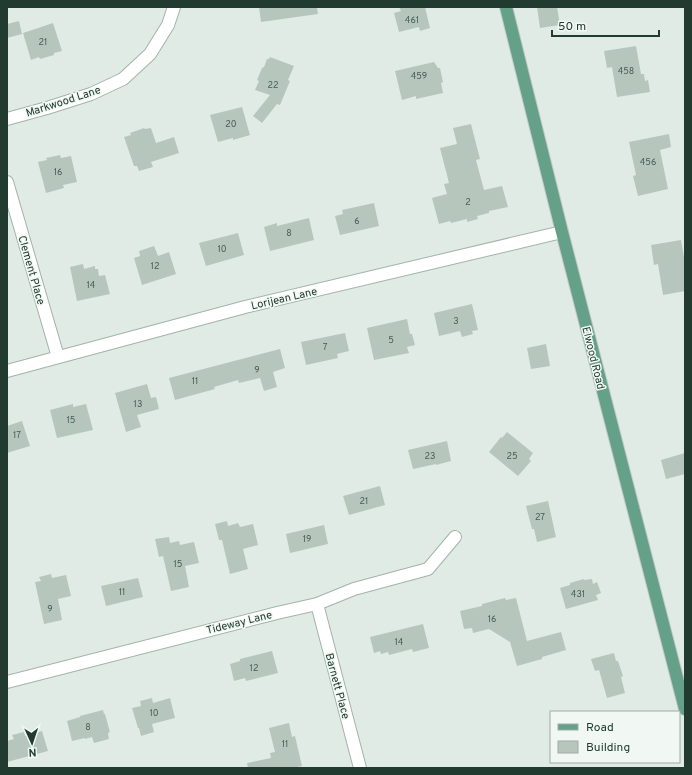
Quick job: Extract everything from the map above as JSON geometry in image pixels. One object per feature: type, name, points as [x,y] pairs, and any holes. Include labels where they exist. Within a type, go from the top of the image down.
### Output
[{"type":"main road","name":"Elwood Road","points":[[506,7],[562,232],[685,709]]},
{"type":"street","name":"Markwood Lane","points":[[7,119],[91,94],[123,79],[150,54],[168,25],[174,7]]},
{"type":"street","name":"Clement Place","points":[[7,182],[58,357]]},
{"type":"street","name":"Lorijean Lane","points":[[7,371],[244,307],[562,232]]},
{"type":"street","name":"Tideway Lane","points":[[7,682],[277,612],[317,604],[354,589],[428,569],[455,537]]},
{"type":"street","name":"Barnett Place","points":[[317,604],[360,768]]},
{"type":"building","points":[[259,7],[317,7],[318,14],[261,22]]},
{"type":"building","points":[[399,7],[425,7],[430,28],[420,31],[419,27],[399,32],[394,13],[401,11]]},
{"type":"building","points":[[537,7],[557,7],[560,25],[540,28]]},
{"type":"building","points":[[19,21],[22,34],[7,38],[7,24]]},
{"type":"building","points":[[53,23],[62,51],[54,53],[54,55],[40,59],[39,57],[31,60],[23,33]]},
{"type":"building","points":[[636,46],[641,74],[644,74],[645,81],[648,80],[650,92],[617,97],[612,67],[607,68],[604,51]]},
{"type":"building","points":[[270,57],[294,66],[288,80],[290,81],[280,105],[277,104],[262,123],[253,116],[270,95],[255,90],[262,68],[264,67],[267,59]]},
{"type":"building","points":[[434,62],[438,68],[440,68],[443,82],[441,83],[443,93],[416,99],[416,96],[402,100],[395,71]]},
{"type":"building","points":[[242,107],[250,135],[233,140],[233,138],[218,142],[210,115]]},
{"type":"building","points":[[471,124],[480,159],[476,160],[484,190],[502,186],[508,207],[489,211],[489,213],[477,216],[478,219],[467,222],[467,219],[439,224],[432,198],[447,194],[444,184],[449,183],[440,148],[457,144],[453,128]]},
{"type":"building","points":[[144,128],[151,128],[156,143],[174,137],[179,153],[151,162],[153,167],[139,171],[137,166],[134,166],[124,137]]},
{"type":"building","points":[[669,134],[671,147],[660,150],[668,189],[638,196],[633,176],[636,175],[629,142]]},
{"type":"building","points":[[60,155],[61,158],[71,156],[77,182],[63,185],[64,188],[46,193],[38,162],[47,160],[46,158]]},
{"type":"building","points":[[374,203],[379,226],[340,235],[335,216],[343,214],[342,210]]},
{"type":"building","points":[[309,218],[314,240],[270,251],[264,227],[277,223],[277,226]]},
{"type":"building","points":[[238,233],[244,255],[206,266],[199,243]]},
{"type":"building","points":[[681,240],[685,263],[685,291],[663,295],[658,264],[654,265],[651,245]]},
{"type":"building","points":[[154,246],[158,256],[169,252],[176,274],[142,285],[134,258],[140,256],[139,251]]},
{"type":"building","points":[[83,264],[84,269],[95,266],[95,269],[98,269],[99,276],[105,275],[110,294],[77,301],[70,267]]},
{"type":"building","points":[[472,304],[478,330],[472,331],[473,334],[462,337],[460,331],[439,336],[434,313]]},
{"type":"building","points":[[407,319],[410,334],[412,334],[415,345],[407,347],[409,353],[374,360],[367,328]]},
{"type":"building","points":[[345,333],[349,351],[337,354],[338,358],[306,365],[301,342]]},
{"type":"building","points":[[546,344],[550,366],[531,369],[527,348]]},
{"type":"building","points":[[280,349],[285,368],[273,372],[277,387],[264,391],[260,378],[239,383],[238,380],[214,387],[215,389],[175,400],[169,378]]},
{"type":"building","points":[[147,384],[151,398],[156,397],[159,409],[137,415],[141,427],[126,432],[115,393]]},
{"type":"building","points":[[73,404],[73,407],[86,404],[93,430],[57,438],[50,410]]},
{"type":"building","points":[[22,421],[30,446],[7,453],[7,426]]},
{"type":"building","points":[[507,432],[533,453],[529,459],[531,461],[518,476],[489,452]]},
{"type":"building","points":[[447,441],[451,461],[413,469],[408,450]]},
{"type":"building","points":[[685,453],[685,474],[666,479],[661,460]]},
{"type":"building","points":[[380,486],[385,505],[349,515],[343,496]]},
{"type":"building","points":[[548,501],[556,537],[537,542],[526,506]]},
{"type":"building","points":[[227,521],[228,526],[238,523],[240,527],[253,524],[258,545],[243,549],[248,569],[230,574],[222,540],[219,540],[215,524]]},
{"type":"building","points":[[324,525],[328,544],[290,553],[286,534]]},
{"type":"building","points":[[169,537],[170,543],[179,541],[180,545],[194,542],[199,563],[185,566],[189,587],[171,591],[163,556],[159,557],[155,539]]},
{"type":"building","points":[[51,574],[52,578],[66,575],[71,596],[58,599],[62,620],[44,624],[35,582],[41,581],[39,577]]},
{"type":"building","points":[[138,578],[143,597],[106,606],[101,586]]},
{"type":"building","points":[[584,579],[592,579],[593,584],[597,582],[601,593],[596,595],[598,600],[566,609],[560,588]]},
{"type":"building","points":[[505,598],[506,600],[516,598],[527,641],[561,632],[566,650],[517,666],[510,642],[489,629],[473,633],[472,628],[464,629],[460,611],[482,606],[482,604]]},
{"type":"building","points":[[423,624],[429,648],[413,652],[412,649],[389,655],[388,652],[381,654],[380,651],[374,653],[370,637]]},
{"type":"building","points":[[272,651],[278,673],[246,681],[245,678],[234,681],[230,664],[240,661],[240,659]]},
{"type":"building","points":[[614,653],[623,676],[621,677],[625,693],[607,698],[599,670],[595,671],[591,659]]},
{"type":"building","points":[[152,698],[153,703],[170,698],[175,718],[152,724],[154,732],[141,736],[132,708],[141,706],[140,701]]},
{"type":"building","points":[[103,710],[110,732],[108,733],[109,739],[94,743],[92,737],[72,741],[67,721]]},
{"type":"building","points":[[289,723],[292,737],[295,736],[302,766],[292,768],[248,768],[247,763],[271,758],[270,753],[275,752],[269,728]]},
{"type":"building","points":[[42,731],[48,751],[7,762],[7,741],[14,739],[12,735],[24,732],[25,736]]}]
